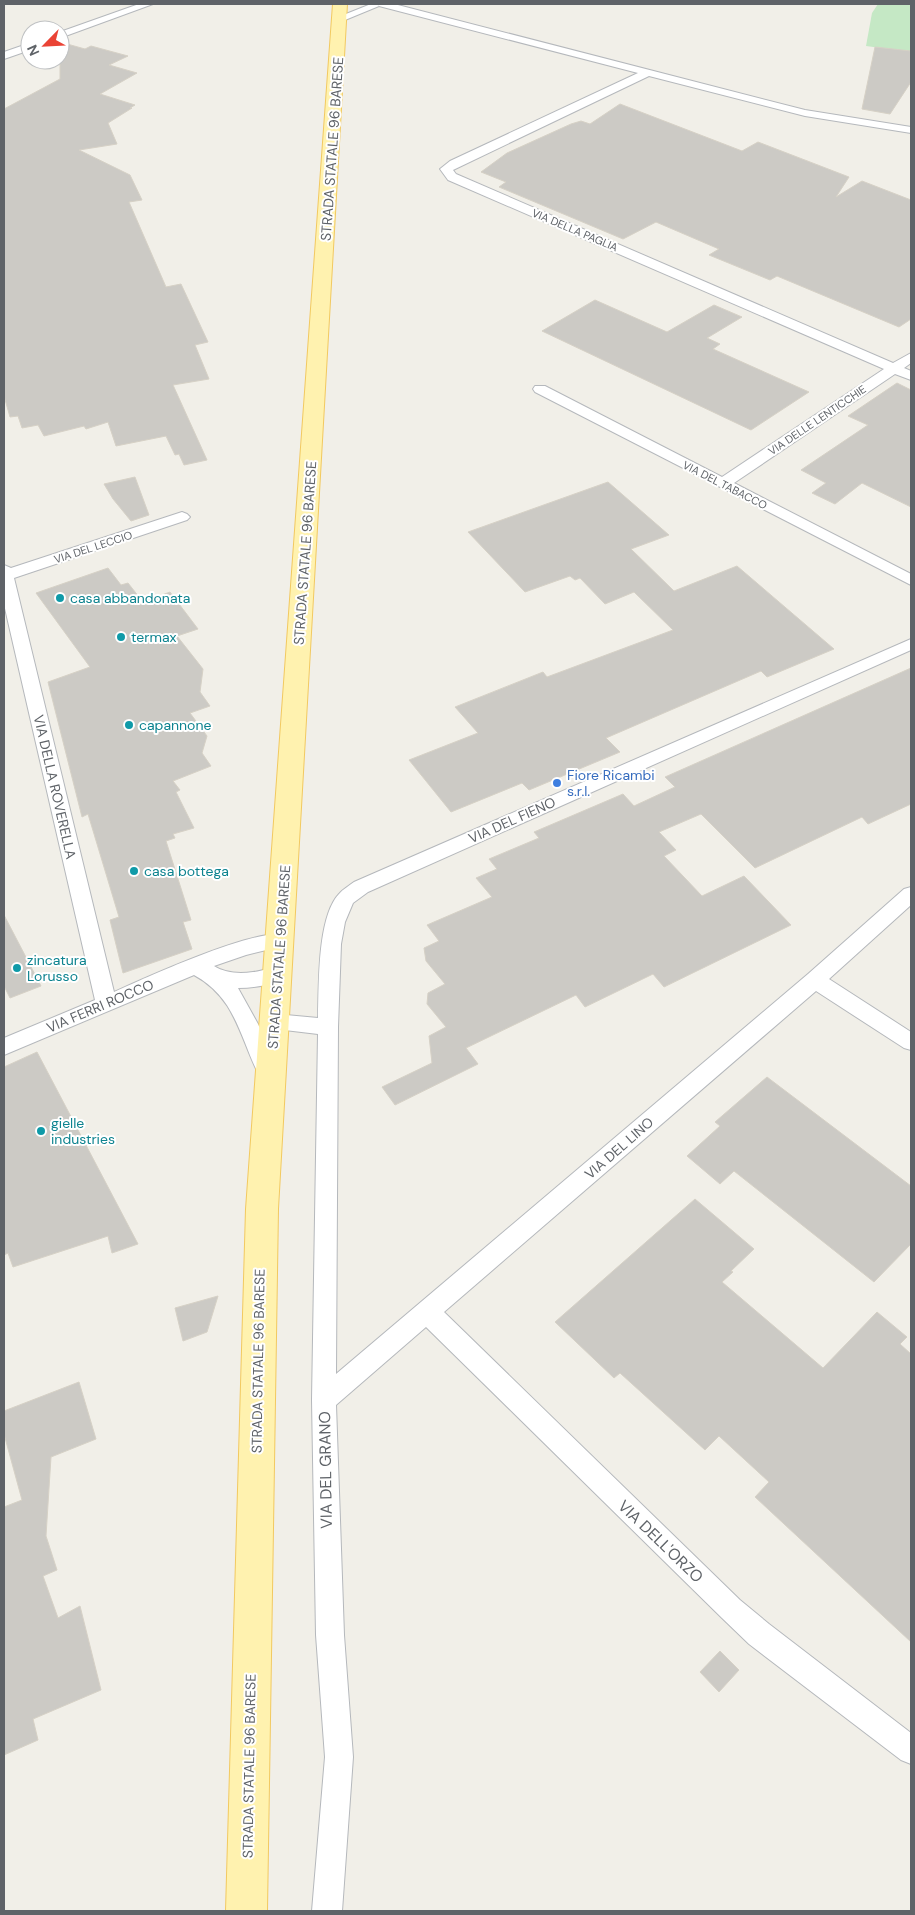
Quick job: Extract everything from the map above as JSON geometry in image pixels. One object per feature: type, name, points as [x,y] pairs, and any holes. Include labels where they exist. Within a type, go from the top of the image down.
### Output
[{"type":"main road","name":"STRADA STATALE 96 BARESE","points":[[246,1911],[262,1209],[343,8]]},
{"type":"street","points":[[70,32],[148,4]]},
{"type":"street","points":[[343,8],[383,6],[805,114],[911,130]]},
{"type":"street","points":[[343,8],[383,6]]},
{"type":"street","points":[[4,56],[20,50]]},
{"type":"street","name":"VIA DELLA PAGLIA","points":[[647,73],[454,163],[446,169],[448,173],[461,181],[911,376]]},
{"type":"street","name":"VIA DELLE LENTICCHIE","points":[[723,483],[911,357]]},
{"type":"street","name":"VIA DEL TABACCO","points":[[540,389],[911,580]]},
{"type":"street","name":"VIA DEL LECCIO","points":[[4,574],[182,517]]},
{"type":"street","name":"VIA DELLA ROVERELLA","points":[[4,574],[106,1003]]},
{"type":"street","name":"VIA DEL FIENO","points":[[328,1027],[331,944],[335,922],[345,899],[353,892],[911,644]]},
{"type":"street","name":"VIA DEL LINO","points":[[324,1400],[815,980],[911,894]]},
{"type":"street","name":"VIA FERRI ROCCO","points":[[4,1047],[196,966],[245,948],[280,940]]},
{"type":"street","points":[[196,966],[219,980],[232,997],[243,1016],[271,1080]]},
{"type":"street","points":[[219,980],[253,980],[278,974]]},
{"type":"street","points":[[815,980],[911,1042]]},
{"type":"street","points":[[275,1022],[328,1027]]},
{"type":"street","name":"VIA DEL GRANO","points":[[326,1911],[338,1787],[338,1757],[330,1636],[324,1400],[328,1027]]},
{"type":"street","name":"VIA DELL'ORZO","points":[[427,1312],[731,1609],[759,1634],[911,1750]]},
{"type":"green space","points":[[878,4],[911,4],[911,52],[866,46],[872,13]]},
{"type":"building","points":[[70,45],[85,49],[91,46],[128,56],[109,65],[137,73],[100,94],[135,105],[108,123],[117,144],[79,150],[130,175],[142,200],[129,202],[166,287],[181,284],[208,342],[195,345],[209,379],[173,385],[207,460],[184,465],[179,454],[175,455],[166,436],[116,446],[108,422],[86,429],[84,426],[44,436],[38,425],[22,428],[18,416],[10,417],[4,396],[4,109],[60,79],[60,70],[70,70]]},
{"type":"building","points":[[875,47],[911,51],[911,82],[890,114],[862,109]]},
{"type":"building","points":[[620,104],[742,151],[758,142],[849,177],[836,197],[862,181],[911,200],[911,319],[899,327],[777,276],[770,280],[709,255],[719,249],[656,222],[623,239],[499,187],[506,182],[481,172],[507,153],[571,124],[581,121],[590,124]]},
{"type":"building","points":[[595,300],[667,332],[714,305],[742,317],[707,338],[720,344],[713,349],[809,392],[751,430],[542,331]]},
{"type":"building","points":[[897,383],[911,390],[911,507],[862,483],[835,504],[812,493],[826,483],[801,470],[868,425],[848,416]]},
{"type":"building","points":[[135,477],[149,515],[131,521],[113,499],[104,484]]},
{"type":"building","points":[[608,482],[669,535],[631,549],[674,591],[737,566],[834,649],[767,677],[761,671],[606,738],[620,752],[529,790],[522,783],[451,812],[409,760],[478,733],[455,707],[543,672],[547,677],[673,630],[634,592],[605,604],[580,578],[575,580],[570,576],[525,592],[468,532]]},
{"type":"building","points":[[108,568],[121,585],[128,583],[143,602],[170,592],[198,629],[177,636],[203,669],[200,692],[210,706],[190,713],[207,736],[202,753],[211,766],[173,781],[180,790],[176,792],[194,828],[173,834],[175,838],[166,841],[191,920],[183,922],[192,949],[123,973],[110,920],[119,917],[88,814],[82,817],[48,682],[90,667],[36,593]]},
{"type":"building","points":[[911,668],[911,804],[868,824],[862,817],[755,868],[701,814],[659,832],[676,850],[664,856],[702,896],[744,876],[791,925],[664,987],[653,974],[585,1007],[576,995],[466,1048],[478,1064],[395,1105],[382,1087],[432,1063],[429,1036],[446,1027],[427,1004],[428,993],[445,984],[426,961],[424,948],[439,941],[427,925],[492,897],[476,878],[497,869],[489,859],[539,838],[534,832],[623,794],[634,806],[675,787],[665,777]]},
{"type":"building","name":"zincatura Lorusso","points":[[4,915],[41,986],[10,998],[4,986]]},
{"type":"building","name":"gielle industries","points":[[37,1052],[138,1244],[112,1253],[108,1236],[13,1267],[8,1253],[4,1255],[4,1067]]},
{"type":"building","points":[[767,1077],[911,1186],[911,1244],[874,1282],[734,1171],[720,1184],[687,1156],[720,1126],[715,1122]]},
{"type":"building","points":[[695,1199],[754,1249],[722,1282],[823,1368],[877,1312],[907,1337],[900,1344],[911,1354],[911,1642],[755,1497],[769,1482],[719,1436],[705,1450],[620,1373],[614,1378],[555,1322]]},
{"type":"building","points":[[218,1296],[207,1332],[183,1341],[175,1308]]},
{"type":"building","points":[[79,1382],[96,1439],[51,1457],[46,1536],[57,1570],[43,1576],[58,1618],[80,1606],[101,1690],[33,1719],[38,1740],[4,1755],[4,1507],[22,1500],[4,1434],[4,1411]]},
{"type":"building","points":[[720,1651],[739,1670],[719,1692],[700,1672]]},
{"type":"place","name":"casa abbandonata","points":[[60,598]]},
{"type":"place","name":"termax","points":[[121,637]]},
{"type":"place","name":"capannone","points":[[129,725]]},
{"type":"place","name":"Fiore Ricambi s.r.l.","points":[[557,783]]},
{"type":"place","name":"casa bottega","points":[[134,871]]},
{"type":"place","name":"zincatura Lorusso","points":[[17,968]]},
{"type":"place","name":"gielle industries","points":[[41,1131]]}]
